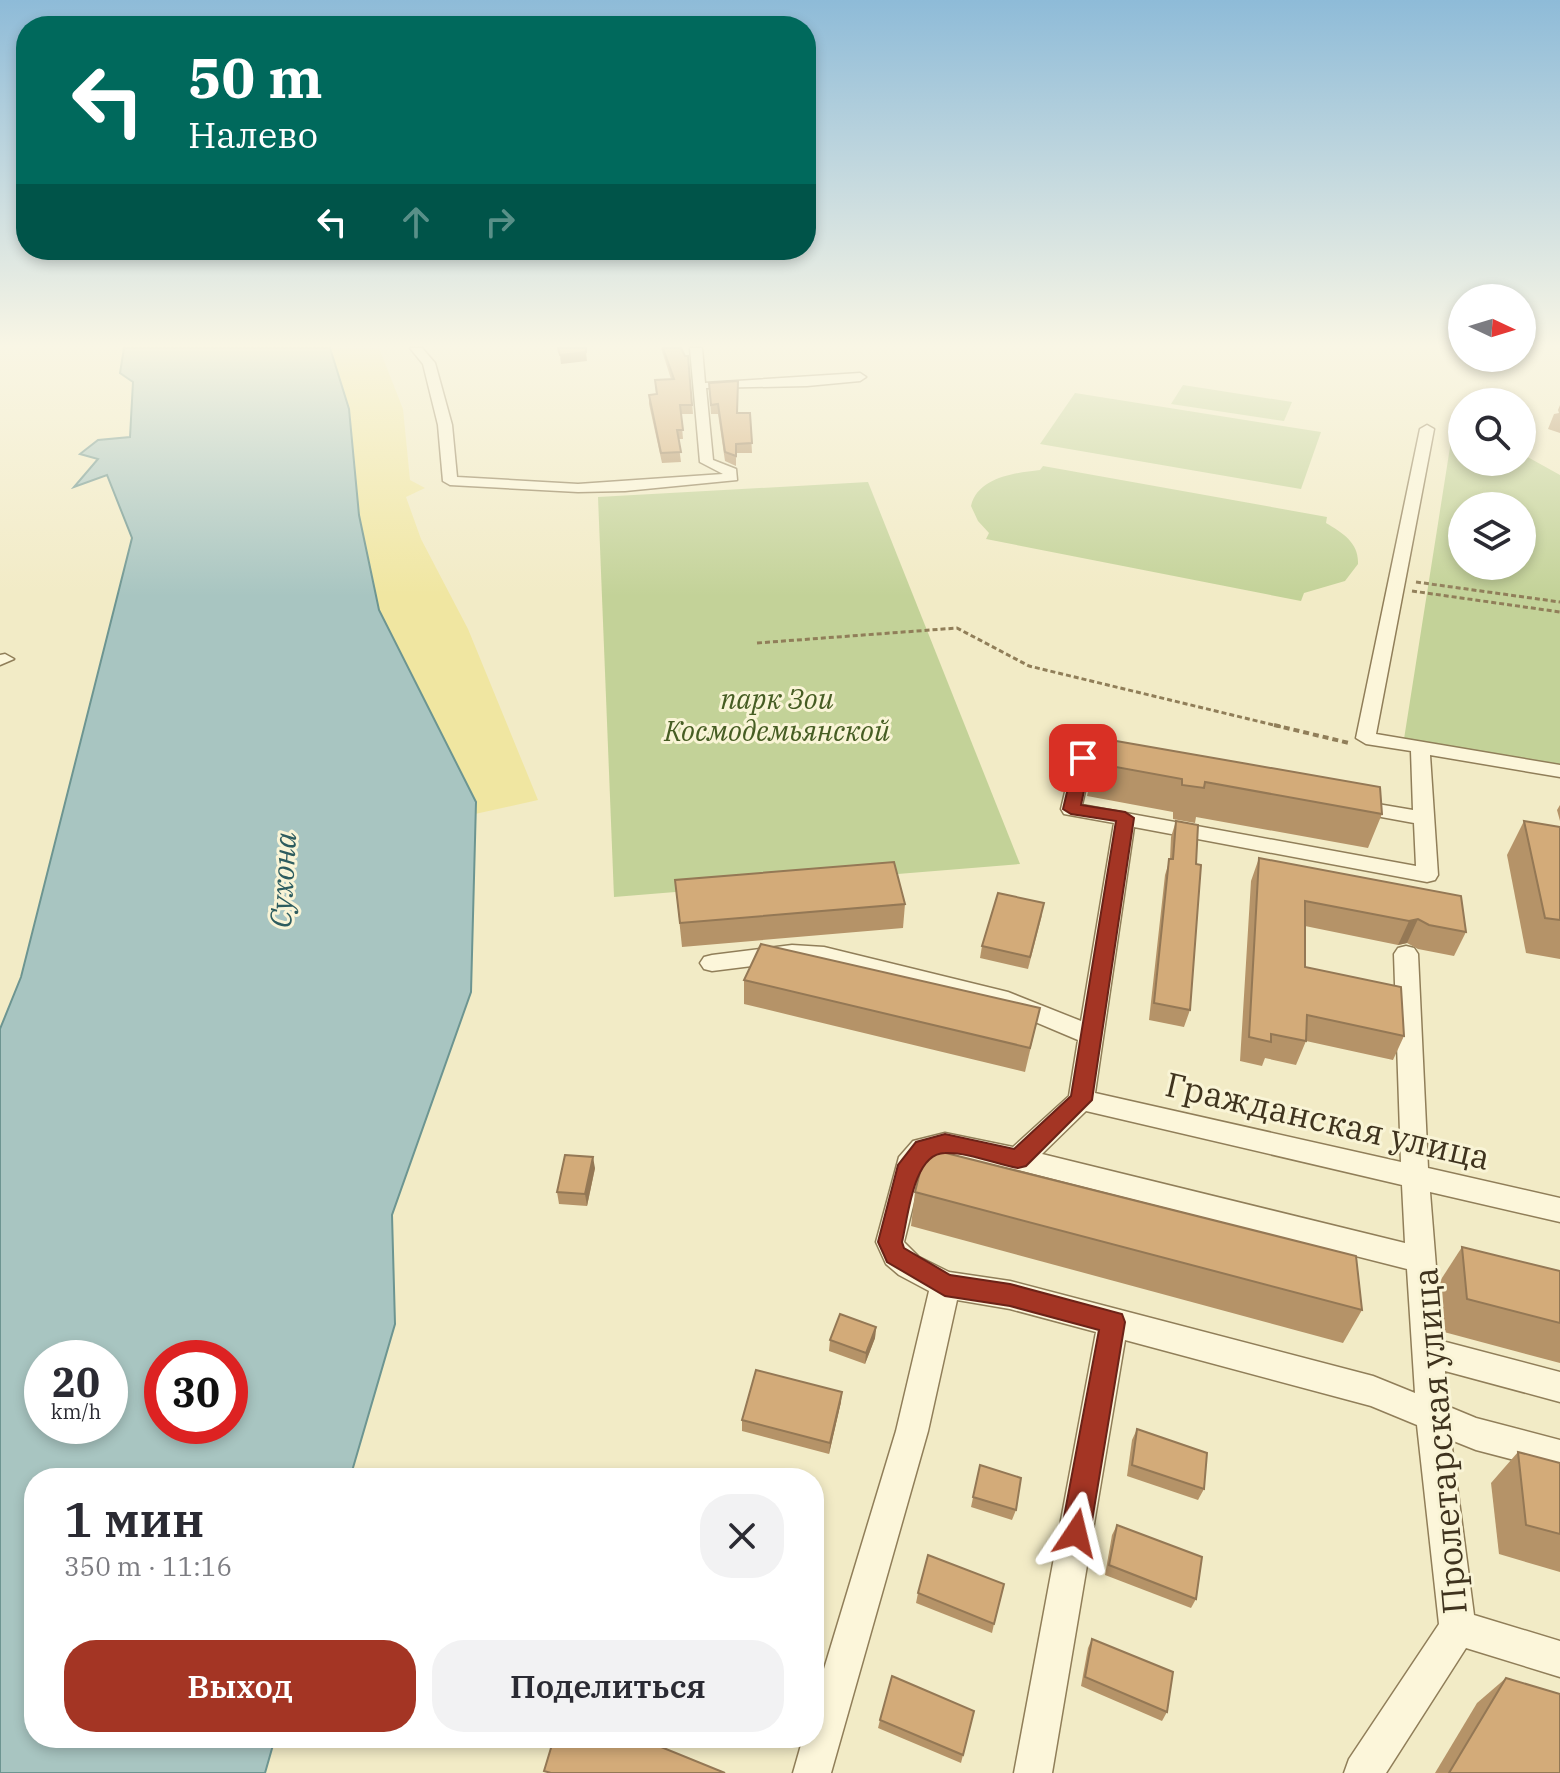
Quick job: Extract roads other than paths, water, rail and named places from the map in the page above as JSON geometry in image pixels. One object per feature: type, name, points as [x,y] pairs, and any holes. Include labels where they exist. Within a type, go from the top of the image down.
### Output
[{"type":"street","points":[[446,431],[450,481],[578,488],[732,477],[731,472],[707,462],[699,431]]},
{"type":"street","points":[[1427,431],[1366,738],[1560,771]]},
{"type":"street","points":[[1145,769],[1083,758],[1071,809],[1427,875],[1420,747]]},
{"type":"street","points":[[1331,802],[1424,818]]},
{"type":"street","points":[[1018,1159],[1081,1100],[1125,818]]},
{"type":"street","points":[[712,963],[792,953],[824,955],[1008,1001],[1091,1035]]},
{"type":"street","name":"Пролетарская улица","points":[[1363,1773],[1458,1628],[1432,1414],[1415,1176],[1406,954]]},
{"type":"street","name":"Гражданская улица","points":[[1081,1100],[1560,1210]]},
{"type":"street","points":[[1421,1260],[1018,1159],[934,1144],[915,1155],[909,1165],[890,1242],[896,1255],[945,1285],[1010,1295],[1373,1391],[1476,1434],[1560,1456]]},
{"type":"street","points":[[824,1732],[912,1431],[945,1285]]},
{"type":"street","points":[[1033,1773],[1113,1322]]},
{"type":"street","points":[[1429,1352],[1560,1387]]},
{"type":"street","points":[[1458,1628],[1560,1659]]},
{"type":"street","points":[[812,1773],[819,1748]]},
{"type":"water","name":"Сухона","points":[[130,431],[351,431],[359,515],[379,610],[476,802],[471,992],[392,1215],[395,1324],[353,1468],[24,1468],[24,1748],[272,1748],[265,1773],[0,1773],[0,1029],[21,977],[132,538],[107,475],[74,487],[98,459],[80,454],[98,440],[130,437]]},
{"type":"park label","name":"парк Зои Космодемьянской","points":[[777,714]]}]
